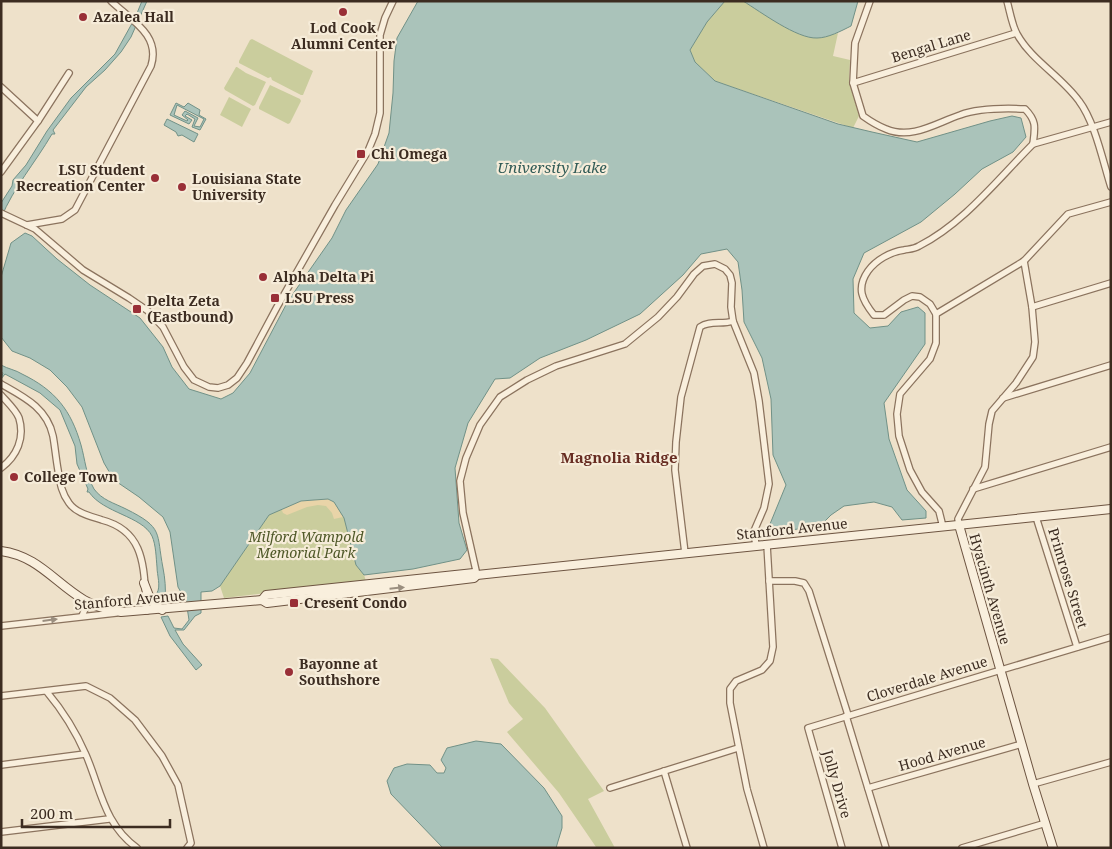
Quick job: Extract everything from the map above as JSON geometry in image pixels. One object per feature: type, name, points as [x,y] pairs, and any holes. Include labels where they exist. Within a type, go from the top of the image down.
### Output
[{"type":"street","points":[[27,225],[62,219],[72,213],[154,58],[151,39],[111,1]]},
{"type":"street","points":[[1,213],[42,234],[83,270],[148,311],[163,328],[184,367],[194,380],[210,388],[228,385],[237,378],[247,363],[276,307],[368,151],[375,134],[380,112],[380,35],[393,1]]},
{"type":"street","points":[[870,1],[855,43],[854,83],[863,116],[887,130],[905,133],[930,128],[961,114],[1006,108],[1025,109],[1033,117],[1033,144]]},
{"type":"street","points":[[1007,1],[1016,33],[1031,54],[1080,102],[1092,128],[1111,187]]},
{"type":"street","name":"Bengal Lane","points":[[854,83],[1016,33]]},
{"type":"street","points":[[1,172],[38,121],[69,73]]},
{"type":"street","points":[[1,87],[38,121]]},
{"type":"street","points":[[942,527],[942,518],[939,511],[922,492],[910,470],[899,436],[897,414],[900,394],[930,359],[936,343],[936,314],[930,304],[920,297],[912,296],[884,315],[874,315],[864,303],[860,285],[867,272],[877,261],[901,250],[917,248],[954,223],[1033,144],[1111,122]]},
{"type":"street","points":[[936,314],[1024,261],[1068,214],[1111,202]]},
{"type":"street","name":"Hyacinth Avenue","points":[[1024,261],[1032,307],[1035,342],[1033,358],[992,411],[985,467],[958,519],[1033,784],[1054,848]]},
{"type":"street","points":[[476,575],[462,513],[460,481],[466,458],[480,425],[500,397],[527,380],[556,366],[625,344],[658,317],[703,266],[715,264],[724,268],[730,275],[733,321],[754,373],[768,484],[764,508],[754,531],[756,546]]},
{"type":"street","points":[[1032,307],[1111,283]]},
{"type":"street","points":[[685,553],[675,470],[681,397],[700,327],[708,323],[728,323],[733,321]]},
{"type":"street","points":[[1003,398],[1111,365]]},
{"type":"street","points":[[1,384],[34,404],[44,414],[52,432],[60,487],[70,505],[78,511],[115,524],[130,535],[139,551],[147,611]]},
{"type":"street","points":[[1,395],[18,417],[21,435],[15,454],[1,468]]},
{"type":"street","points":[[973,489],[1111,447]]},
{"type":"street","name":"Stanford Avenue","points":[[1,626],[121,612],[186,608],[262,600],[267,603],[474,578],[476,575],[1111,509]]},
{"type":"street","name":"Primrose Street","points":[[1036,517],[1076,647]]},
{"type":"street","points":[[764,848],[747,789],[738,748],[730,703],[730,689],[736,681],[762,670],[770,660],[773,647],[767,545]]},
{"type":"street","points":[[1,551],[17,554],[35,562],[88,602],[99,607],[121,612]]},
{"type":"street","points":[[769,582],[795,581],[804,583],[809,591],[886,848]]},
{"type":"street","points":[[144,583],[151,601],[162,610]]},
{"type":"street","points":[[82,616],[88,602]]},
{"type":"street","name":"Cloverdale Avenue","points":[[808,728],[1111,637]]},
{"type":"street","points":[[1,696],[86,686],[110,698],[135,720],[162,756],[178,785],[189,845]]},
{"type":"street","points":[[47,692],[64,714],[85,754],[109,819],[129,842],[138,848]]},
{"type":"street","name":"Jolly Drive","points":[[808,728],[842,848]]},
{"type":"street","name":"Hood Avenue","points":[[868,788],[1022,744]]},
{"type":"street","points":[[610,788],[738,748]]},
{"type":"street","points":[[1,765],[85,754]]},
{"type":"street","points":[[1033,784],[1111,762]]},
{"type":"street","points":[[664,771],[687,848]]},
{"type":"street","points":[[1,832],[109,819]]},
{"type":"street","points":[[962,848],[1046,823]]},
{"type":"green space","points":[[725,1],[743,1],[818,38],[838,33],[833,56],[850,60],[849,82],[859,116],[853,128],[715,81],[695,62],[690,50],[707,22]]},
{"type":"green space","points":[[252,39],[313,71],[303,95],[272,80],[271,77],[268,78],[239,63]]},
{"type":"green space","points":[[236,67],[266,82],[253,106],[224,88]]},
{"type":"green space","points":[[270,85],[301,101],[288,124],[259,109]]},
{"type":"green space","points":[[229,97],[251,109],[242,127],[220,115]]},
{"type":"green space","name":"Milford Wampold Memorial Park","points":[[334,502],[344,518],[356,565],[366,581],[224,598],[220,586],[269,515],[285,506]]},
{"type":"green space","points":[[490,658],[498,659],[545,708],[604,791],[588,799],[615,848],[595,848],[559,793],[507,732],[523,719],[509,703]]},
{"type":"sand","points":[[328,499],[334,502],[343,517],[334,519],[326,506],[307,507],[287,515],[283,513],[281,508],[301,501]]},
{"type":"water","points":[[142,1],[147,1],[131,37],[105,70],[86,87],[53,130],[55,134],[52,134],[18,185],[1,218],[1,203],[12,186],[13,180],[26,165],[47,131],[71,98],[115,54]]},
{"type":"water","name":"University Lake","points":[[418,1],[725,1],[707,22],[690,50],[695,62],[715,81],[838,124],[917,142],[990,121],[1012,116],[1021,118],[1026,137],[1013,152],[982,169],[921,222],[864,253],[853,279],[854,313],[870,328],[888,326],[901,312],[918,307],[925,313],[925,344],[884,403],[889,439],[907,490],[926,511],[926,518],[902,520],[892,507],[874,502],[844,506],[819,527],[778,531],[770,524],[786,485],[773,455],[771,399],[762,358],[744,322],[738,262],[727,249],[701,254],[683,275],[640,314],[586,340],[540,358],[510,378],[495,379],[468,423],[455,468],[459,523],[467,550],[460,559],[413,569],[364,575],[356,565],[344,518],[334,502],[328,499],[301,501],[269,515],[220,586],[212,591],[201,592],[201,613],[195,616],[184,630],[175,630],[183,644],[202,665],[196,670],[170,636],[161,617],[168,616],[174,628],[182,629],[189,620],[185,594],[182,594],[178,587],[170,532],[163,517],[114,480],[104,463],[82,407],[67,387],[50,370],[30,358],[12,351],[1,337],[1,277],[11,243],[25,233],[32,236],[90,285],[140,318],[163,347],[172,367],[189,389],[221,399],[233,393],[250,373],[288,301],[332,238],[346,210],[378,164],[389,133],[397,38]]},
{"type":"water","points":[[743,1],[858,1],[851,26],[830,36],[817,38],[790,30]]},
{"type":"water","points":[[176,103],[184,107],[188,103],[200,110],[199,115],[206,119],[200,130],[192,127],[195,119],[187,114],[185,116],[192,120],[189,124],[170,115]],"holes":[[[177,105],[204,119],[200,127],[194,126],[198,118],[185,111],[182,115],[187,121],[174,115]]]},
{"type":"water","points":[[167,119],[198,134],[194,142],[182,135],[178,136],[176,132],[164,125]]},
{"type":"water","points":[[1,365],[34,380],[53,394],[67,411],[72,421],[81,445],[89,478],[97,493],[104,499],[147,521],[153,527],[160,546],[165,580],[165,599],[158,600],[157,593],[159,587],[152,536],[140,524],[103,505],[87,492],[88,489],[77,464],[75,446],[60,410],[40,393],[5,374],[1,379],[3,373],[1,372]]},
{"type":"water","points":[[476,741],[501,744],[544,788],[562,816],[562,828],[556,848],[443,848],[391,794],[387,781],[394,768],[407,764],[430,765],[437,773],[444,773],[446,768],[441,760],[447,748]]},
{"type":"place","name":"Lod Cook Alumni Center","points":[[343,12]]},
{"type":"place","name":"Azalea Hall","points":[[83,17]]},
{"type":"place","name":"Chi Omega","points":[[361,154]]},
{"type":"place","name":"LSU Student Recreation Center","points":[[155,178]]},
{"type":"place","name":"Louisiana State University","points":[[182,187]]},
{"type":"place","name":"Alpha Delta Pi","points":[[263,277]]},
{"type":"place","name":"LSU Press","points":[[275,298]]},
{"type":"place","name":"Delta Zeta (Eastbound)","points":[[137,309]]},
{"type":"place","name":"College Town","points":[[14,477]]},
{"type":"place","name":"Cresent Condo","points":[[294,603]]},
{"type":"place","name":"Bayonne at Southshore","points":[[289,672]]},
{"type":"district","name":"Magnolia Ridge","points":[[619,458]]}]
